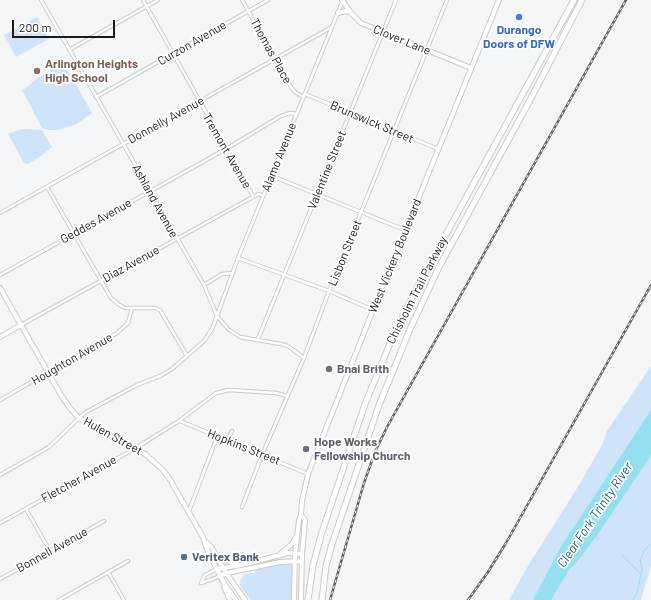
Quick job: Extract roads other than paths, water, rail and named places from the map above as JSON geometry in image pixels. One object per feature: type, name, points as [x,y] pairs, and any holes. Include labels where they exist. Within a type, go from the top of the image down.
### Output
[{"type":"highway","name":"Chisholm Trail Parkway","points":[[308,600],[311,575],[319,543],[365,404],[394,334],[414,293],[574,0]]},
{"type":"highway","name":"Chisholm Trail Parkway","points":[[322,600],[324,577],[332,544],[364,448],[400,353],[425,296],[582,0]]},
{"type":"main road","name":"Clover Lane","points":[[343,0],[350,12],[361,23],[471,68]]},
{"type":"main road","name":"West Vickery Boulevard","points":[[294,600],[297,534],[308,474],[372,310],[499,0]]},
{"type":"main road","points":[[338,12],[350,12]]},
{"type":"main road","name":"Hulen Street","points":[[0,288],[69,407],[79,418],[103,432],[136,448],[154,460],[162,469],[204,540]]},
{"type":"main road","name":"Diaz Avenue","points":[[0,337],[21,325]]},
{"type":"main road","name":"West Vickery Boulevard","points":[[301,515],[305,520],[302,554],[301,600]]},
{"type":"main road","points":[[277,556],[292,544],[297,534]]},
{"type":"main road","points":[[204,540],[245,600]]},
{"type":"main road","points":[[204,540],[208,552],[225,585],[236,600]]},
{"type":"main road","points":[[217,569],[242,565],[288,553],[302,554]]},
{"type":"main road","points":[[215,554],[226,561],[242,565]]},
{"type":"main road","points":[[221,575],[280,562],[295,560],[302,561]]},
{"type":"main road","points":[[221,575],[223,585],[230,600]]},
{"type":"street","points":[[42,1],[46,0]]},
{"type":"street","name":"Tremont Avenue","points":[[143,0],[254,197]]},
{"type":"street","points":[[69,50],[158,0]]},
{"type":"street","name":"Thomas Place","points":[[242,0],[296,93],[305,96]]},
{"type":"street","name":"Curzon Avenue","points":[[96,97],[268,0]]},
{"type":"street","name":"Alamo Avenue","points":[[0,475],[50,447],[79,418],[97,406],[136,384],[166,372],[205,340],[213,327],[238,258],[343,0]]},
{"type":"street","name":"Valentine Street","points":[[258,339],[396,0]]},
{"type":"street","name":"Lisbon Street","points":[[242,506],[262,455],[304,358],[329,291],[447,0]]},
{"type":"street","name":"Ashland Avenue","points":[[42,1],[176,239],[204,285],[217,316],[228,329],[235,334],[247,339],[272,341],[288,346],[304,358]]},
{"type":"street","name":"Donnelly Avenue","points":[[0,213],[332,27]]},
{"type":"street","name":"Brunswick Street","points":[[305,96],[438,150]]},
{"type":"street","name":"Geddes Avenue","points":[[0,275],[286,113],[297,114]]},
{"type":"street","points":[[272,176],[405,230]]},
{"type":"street","points":[[47,187],[108,294],[122,307],[155,308],[160,310],[187,356]]},
{"type":"street","name":"Diaz Avenue","points":[[21,325],[259,194],[263,196]]},
{"type":"street","points":[[238,258],[329,291],[372,310]]},
{"type":"street","points":[[204,285],[222,274],[233,273]]},
{"type":"street","name":"Houghton Avenue","points":[[0,400],[117,333],[128,323],[132,308]]},
{"type":"street","name":"Fletcher Avenue","points":[[0,523],[136,448],[179,421],[210,397],[222,390],[266,392],[287,396]]},
{"type":"street","name":"Hopkins Street","points":[[179,421],[308,474]]},
{"type":"street","points":[[227,441],[232,431]]},
{"type":"street","points":[[188,512],[218,437]]},
{"type":"street","points":[[26,509],[50,551]]},
{"type":"street","name":"Bonnell Avenue","points":[[0,580],[104,521]]},
{"type":"street","points":[[58,600],[128,561]]},
{"type":"street","points":[[217,569],[205,575],[201,583],[221,575]]},
{"type":"street","points":[[108,572],[124,600]]},
{"type":"water","name":"Clear Fork Trinity River","points":[[651,410],[651,455],[598,534],[577,562],[569,570],[551,600],[533,600],[560,548]]},
{"type":"waterway","name":"Clear Fork Trinity River","points":[[595,536],[599,539]]},
{"type":"waterway","points":[[633,600],[637,593],[642,569],[640,560],[645,549],[651,544]]},
{"type":"waterway","points":[[622,555],[640,573]]},
{"type":"railway","points":[[330,600],[364,483],[375,452],[387,427],[626,0]]},
{"type":"railway","points":[[468,600],[506,543],[651,285]]},
{"type":"place","name":"Durango Doors of DFW","points":[[519,17]]},
{"type":"place","name":"Arlington Heights High School","points":[[37,71]]},
{"type":"place","name":"Bnai Brith","points":[[329,369]]},
{"type":"place","name":"Hope Works Fellowship Church","points":[[306,449]]},
{"type":"place","name":"Veritex Bank","points":[[184,557]]}]
